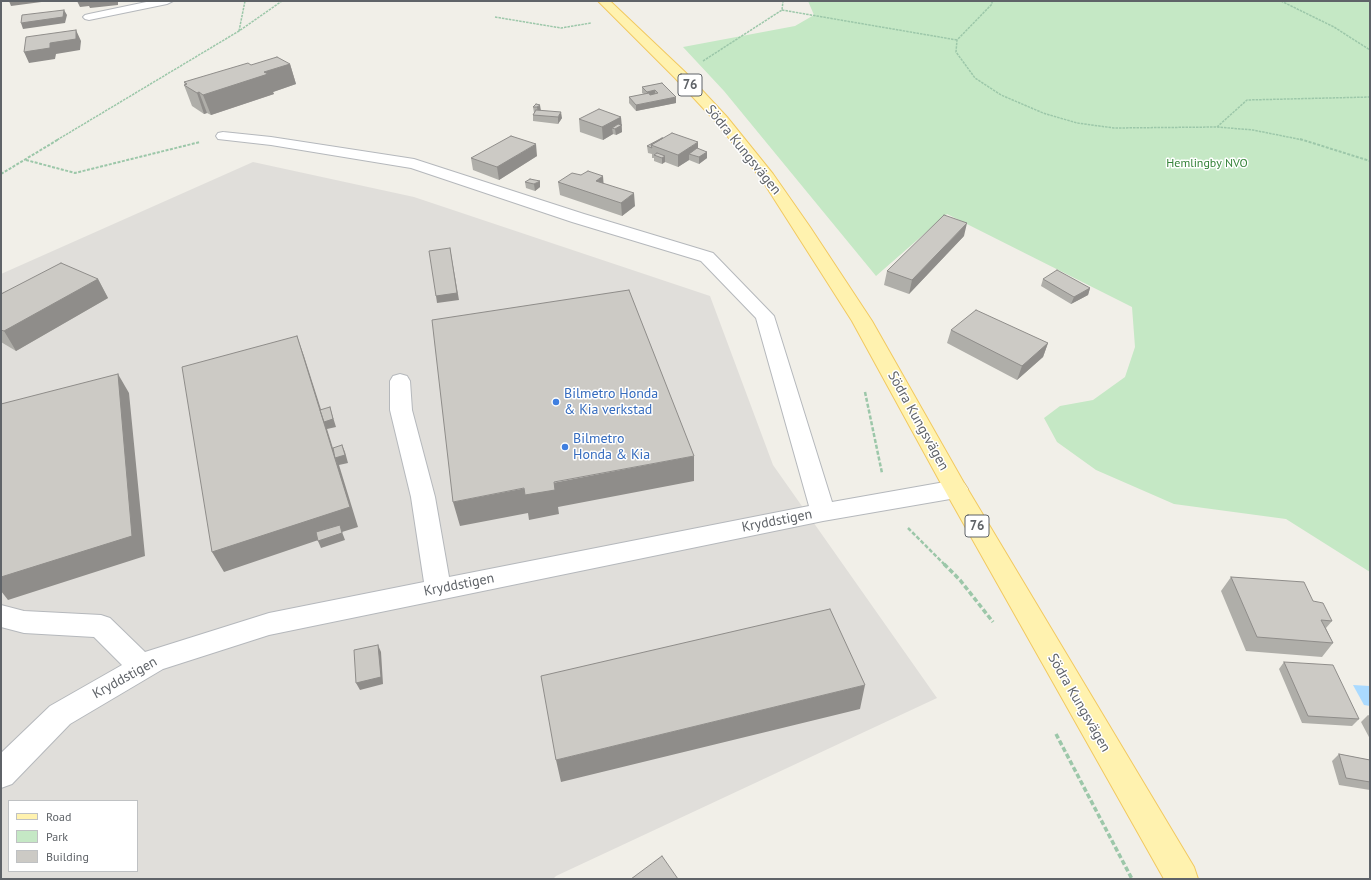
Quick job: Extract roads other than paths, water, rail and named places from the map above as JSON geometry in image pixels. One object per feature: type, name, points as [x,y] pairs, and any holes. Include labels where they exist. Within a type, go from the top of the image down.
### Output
[{"type":"main road","name":"Södra Kungsvägen","points":[[604,1],[680,75],[727,126],[768,177],[793,214],[862,321],[956,489],[1182,879]]},
{"type":"street","points":[[90,17],[167,1]]},
{"type":"street","points":[[223,136],[271,141],[414,164],[578,218],[707,257],[765,316],[823,512]]},
{"type":"street","points":[[400,381],[401,410],[423,497],[438,590]]},
{"type":"street","name":"Kryddstigen","points":[[1,774],[60,715],[156,660],[269,624],[823,512],[956,489]]},
{"type":"street","points":[[1,616],[24,622],[101,626],[142,668]]},
{"type":"water","points":[[1353,685],[1370,686],[1370,706],[1364,705]]},
{"type":"place","name":"Bilmetro Honda & Kia verkstad","points":[[556,402]]},
{"type":"place","name":"Bilmetro Honda & Kia","points":[[565,447]]},
{"type":"park label","name":"Hemlingby NVO","points":[[1207,164]]}]
